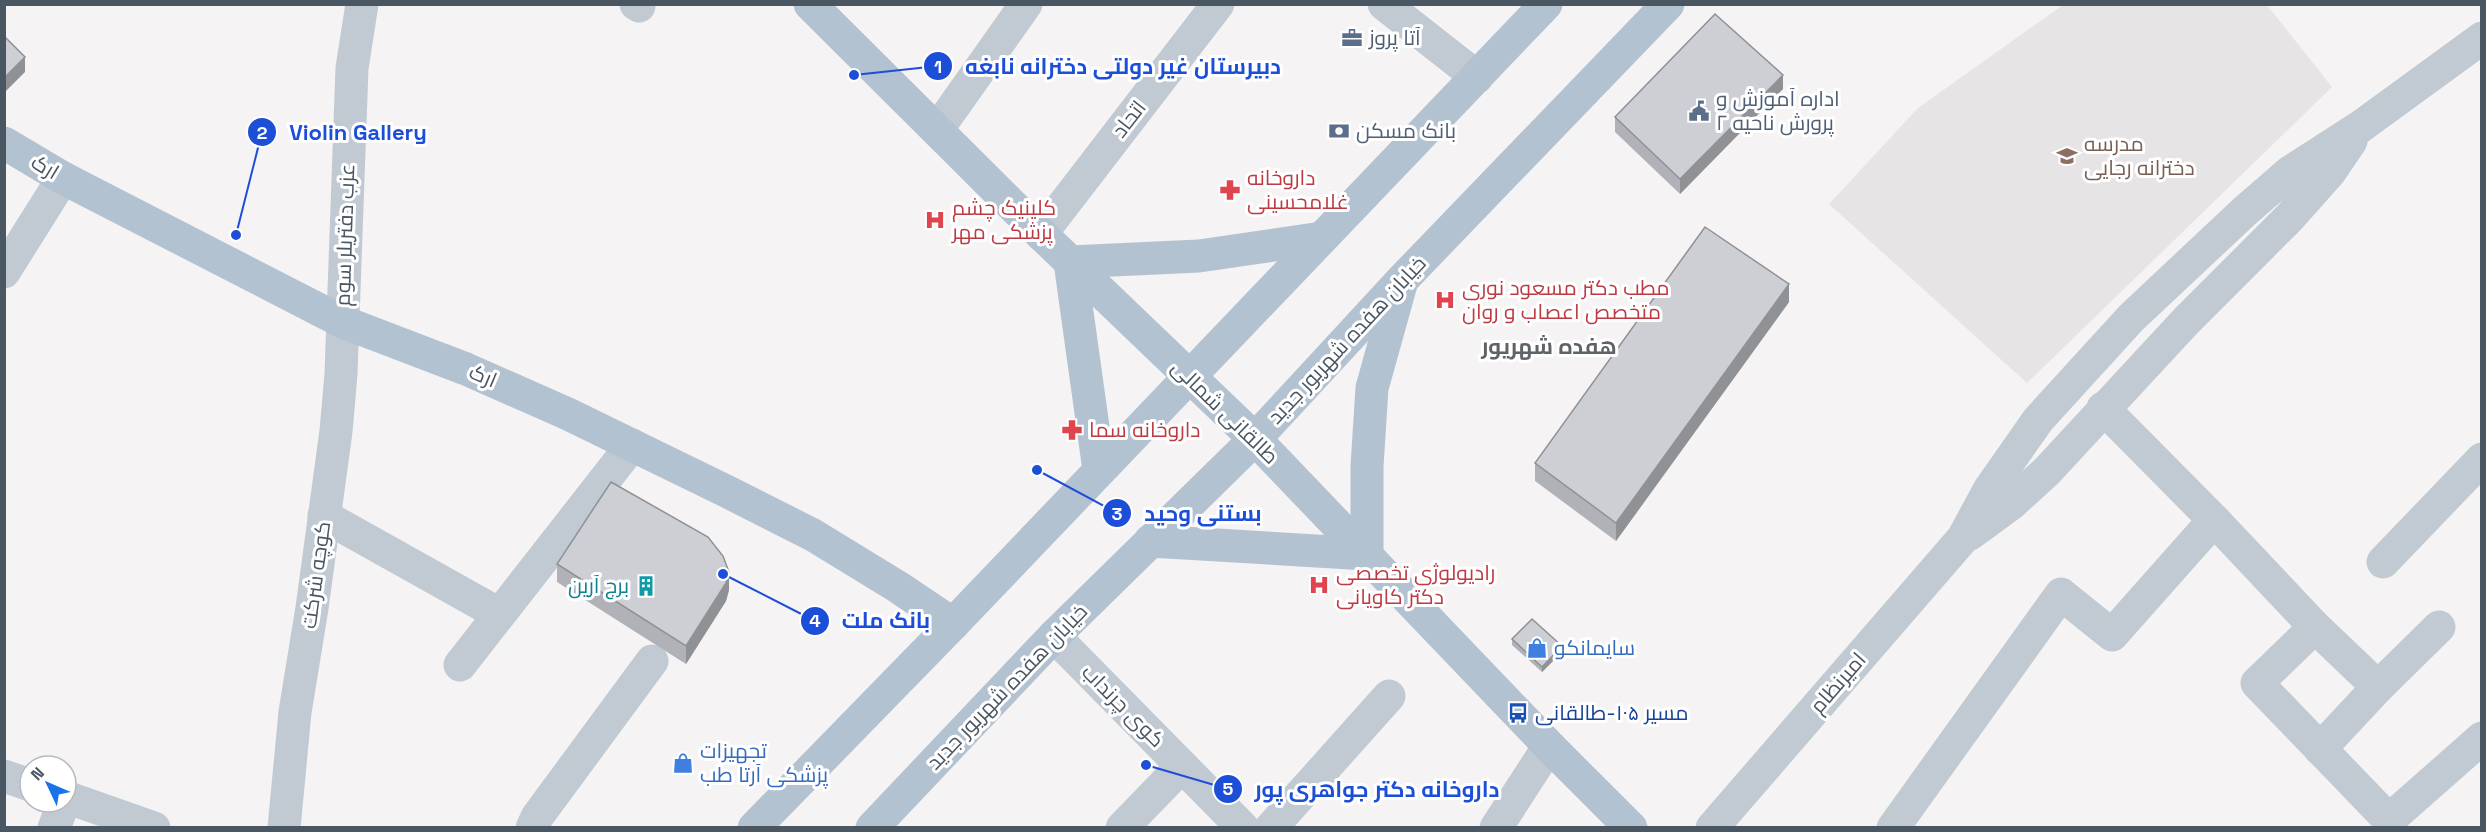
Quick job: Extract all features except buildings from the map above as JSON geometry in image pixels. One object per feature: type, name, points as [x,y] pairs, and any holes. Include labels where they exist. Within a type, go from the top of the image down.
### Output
[{"type":"main road","name":"طالقانی شمالی","points":[[810,4],[1041,234],[1255,439],[1631,828]]},
{"type":"main road","points":[[754,828],[953,624],[1546,4]]},
{"type":"main road","name":"خیابان هفده شهریور جدید","points":[[872,828],[1054,636],[1255,439],[1402,280],[1668,4]]},
{"type":"main road","name":"ارک","points":[[4,143],[63,178],[343,322],[466,369],[632,445],[813,535],[953,624]]},
{"type":"main road","points":[[1099,470],[1070,262],[1199,256],[1323,238]]},
{"type":"main road","points":[[1150,541],[1366,554],[1367,466],[1372,388],[1402,280]]},
{"type":"street","name":"عزب دفتریلر سوم","points":[[343,322],[352,68],[362,4]]},
{"type":"street","points":[[937,130],[1026,4]]},
{"type":"street","name":"اتحاد","points":[[1041,234],[1218,4]]},
{"type":"street","points":[[1384,4],[1477,77]]},
{"type":"street","points":[[1963,538],[1989,490],[2038,420],[2132,318],[2236,219],[2290,172],[2360,127],[2481,38]]},
{"type":"street","points":[[1963,538],[2011,504],[2047,471],[2186,321],[2289,218],[2330,172],[2360,127]]},
{"type":"street","points":[[4,272],[63,178]]},
{"type":"street","name":"کوچه شرکت","points":[[284,828],[295,712],[312,608],[336,431],[343,322]]},
{"type":"street","points":[[2103,408],[2214,520],[2315,627],[2378,687]]},
{"type":"street","points":[[460,665],[632,445]]},
{"type":"street","points":[[2383,562],[2481,459]]},
{"type":"street","points":[[324,516],[499,614]]},
{"type":"street","points":[[1893,828],[2061,594],[2112,635],[2214,520]]},
{"type":"street","name":"امیرنظام","points":[[1712,828],[1963,538]]},
{"type":"street","points":[[2315,627],[2257,684],[2389,820],[2481,738]]},
{"type":"street","points":[[2320,749],[2439,627]]},
{"type":"street","name":"کوی چرنداب","points":[[1054,636],[1243,828]]},
{"type":"street","points":[[532,828],[537,817],[652,661]]},
{"type":"street","points":[[1271,828],[1389,696]]},
{"type":"street","points":[[1496,828],[1550,746]]},
{"type":"street","points":[[1122,828],[1182,766]]},
{"type":"street","points":[[78,801],[154,828]]},
{"type":"shaded area","name":"مدرسه دخترانه رجایی","points":[[2063,5],[2267,5],[2332,87],[2027,383],[1829,204],[1918,108]]},
{"type":"place","name":"آتا پروز","points":[[1352,38]]},
{"type":"place","name":"دبیرستان غیر دولتی دخترانه نابغه","points":[[854,75]]},
{"type":"place","name":"اداره آموزش و پرورش ناحیه ۲","points":[[1699,111]]},
{"type":"place","name":"بانک مسکن","points":[[1339,131]]},
{"type":"place","name":"مدرسه دخترانه رجایی","points":[[2067,156]]},
{"type":"place","name":"داروخانه غلامحسینی","points":[[1230,190]]},
{"type":"place","name":"کلینیک چشم پزشکی مهر","points":[[935,220]]},
{"type":"place","name":"Violin Gallery","points":[[236,235]]},
{"type":"place","name":"مطب دکتر مسعود نوری متخصص اعصاب و روان","points":[[1445,300]]},
{"type":"place","name":"داروخانه سما","points":[[1072,430]]},
{"type":"place","name":"بستنی وحید","points":[[1037,470]]},
{"type":"place","name":"بانک ملت","points":[[723,574]]},
{"type":"place","name":"رادیولوژی تخصصی دکتر کاویانی","points":[[1319,585]]},
{"type":"place","name":"برج آرین","points":[[646,586]]},
{"type":"place","name":"سایمانکو","points":[[1537,648]]},
{"type":"place","name":"مسیر ۱۰۵-طالقانی","points":[[1518,713]]},
{"type":"place","name":"تجهیزات پزشکی آرتا طب","points":[[683,763]]},
{"type":"place","name":"داروخانه دکتر جواهری پور","points":[[1146,765]]},
{"type":"district","name":"هفده شهریور","points":[[1549,346]]}]
